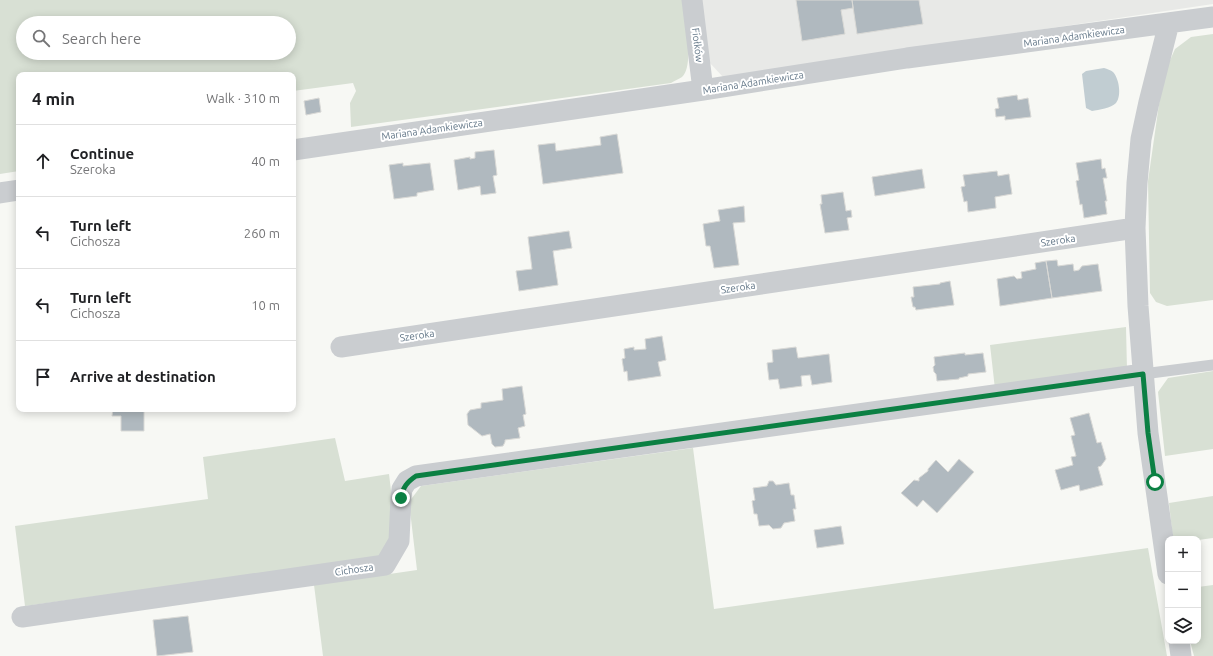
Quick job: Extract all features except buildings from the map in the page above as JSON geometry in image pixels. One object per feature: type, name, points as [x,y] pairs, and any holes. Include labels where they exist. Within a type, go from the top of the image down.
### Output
[{"type":"street","name":"Fiołków","points":[[692,0],[703,90]]},
{"type":"street","name":"Mariana Adamkiewicza","points":[[296,150],[703,90],[907,58],[1213,17]]},
{"type":"street","points":[[1168,572],[1148,433],[1138,306],[1135,228],[1136,183],[1141,139],[1169,23]]},
{"type":"street","points":[[0,192],[16,190]]},
{"type":"street","name":"Szeroka","points":[[341,346],[1135,228]]},
{"type":"street","name":"Cichosza","points":[[22,617],[385,565],[398,541],[402,489],[407,481],[416,476],[1143,374]]},
{"type":"street","points":[[1179,644],[1181,656]]},
{"type":"lane","points":[[1143,374],[1213,365]]},
{"type":"shaded area","points":[[0,0],[682,0],[688,40],[688,63],[686,71],[682,77],[671,83],[351,127],[350,103],[356,91],[353,83],[296,91],[296,72],[16,72],[16,171],[0,174]]},
{"type":"shaded area","points":[[701,0],[1213,0],[1213,4],[723,77],[709,62]]},
{"type":"shaded area","points":[[1213,34],[1213,300],[1167,306],[1156,302],[1150,293],[1148,181],[1163,76],[1175,49],[1191,37]]},
{"type":"shaded area","points":[[1104,68],[1112,71],[1117,78],[1119,87],[1118,100],[1111,106],[1092,111],[1086,108],[1082,74],[1086,71]]},
{"type":"shaded area","points":[[1126,327],[1127,370],[995,389],[990,345]]},
{"type":"shaded area","points":[[1213,371],[1213,449],[1165,456],[1158,392],[1168,378]]},
{"type":"shaded area","points":[[335,438],[345,481],[389,474],[397,540],[385,557],[25,606],[15,526],[208,499],[203,457]]},
{"type":"shaded area","points":[[693,448],[714,609],[1148,548],[1167,656],[323,656],[314,585],[417,570],[409,502],[421,486]]},
{"type":"shaded area","points":[[1213,496],[1213,538],[1201,540],[1201,536],[1173,536],[1169,503]]},
{"type":"shaded area","points":[[1213,585],[1213,656],[1194,656],[1191,644],[1201,644],[1201,587]]},
{"type":"route","points":[[401,498],[402,489],[407,481],[416,476],[1143,374],[1148,433],[1155,482]]}]
